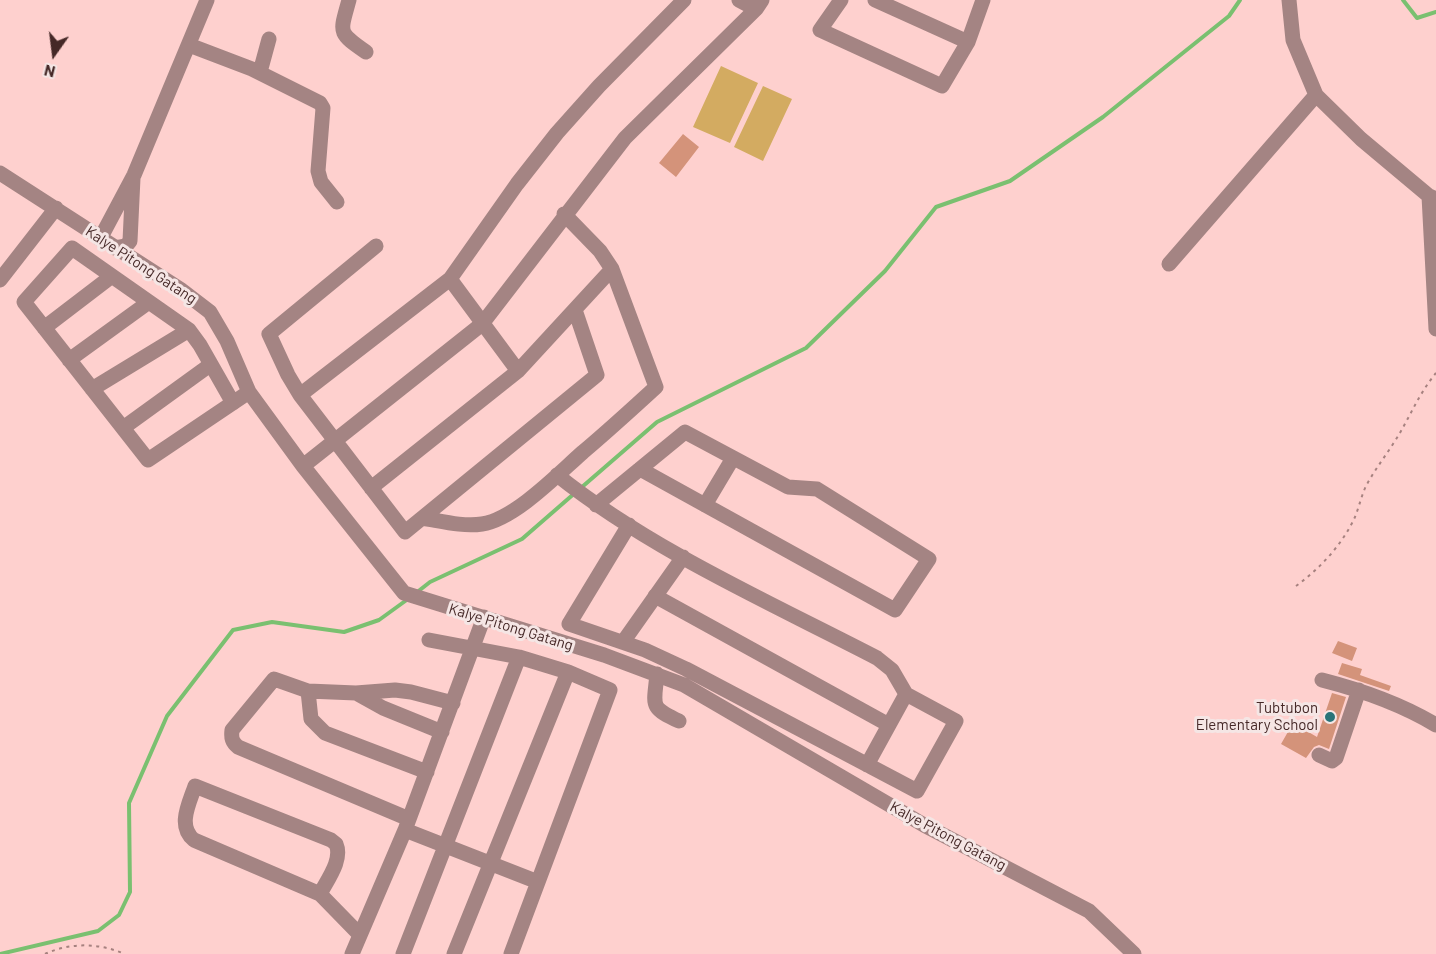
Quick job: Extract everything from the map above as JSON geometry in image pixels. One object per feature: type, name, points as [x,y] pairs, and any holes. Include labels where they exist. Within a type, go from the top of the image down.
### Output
[{"type":"street","points":[[100,239],[134,175],[207,0]]},
{"type":"street","points":[[349,0],[342,26],[343,32],[347,39],[366,52]]},
{"type":"street","points":[[300,395],[450,279],[517,184],[557,133],[599,86],[684,0]]},
{"type":"street","points":[[739,0],[759,4]]},
{"type":"street","points":[[841,0],[820,30],[942,86],[968,42],[983,0]]},
{"type":"street","points":[[875,0],[968,42]]},
{"type":"street","points":[[1288,0],[1293,40],[1316,95],[1362,139],[1432,198],[1436,329]]},
{"type":"street","points":[[303,466],[482,324],[564,214],[625,138],[759,4]]},
{"type":"street","points":[[260,72],[269,39]]},
{"type":"street","points":[[189,45],[260,72],[301,92],[322,106],[318,171],[321,182],[337,202]]},
{"type":"street","points":[[1169,264],[1316,95]]},
{"type":"street","name":"Kalye Pitong Gatang","points":[[0,173],[180,289],[210,312],[227,341],[249,392],[303,466],[404,593],[423,601],[484,617],[684,685],[924,825],[1089,910],[1134,954]]},
{"type":"street","points":[[115,249],[126,246],[130,241],[134,175]]},
{"type":"street","points":[[0,280],[56,208]]},
{"type":"street","points":[[422,518],[482,524],[511,513],[563,480],[656,387],[612,270],[600,251],[564,214]]},
{"type":"street","points":[[376,246],[269,334],[300,395],[405,532],[597,375],[575,310]]},
{"type":"street","points":[[233,403],[189,330],[72,248],[24,303],[148,460],[233,403],[249,392]]},
{"type":"street","points":[[371,488],[518,372],[612,270]]},
{"type":"street","points":[[44,328],[112,276]]},
{"type":"street","points":[[450,279],[518,372]]},
{"type":"street","points":[[69,360],[149,302]]},
{"type":"street","points":[[92,389],[189,330]]},
{"type":"street","points":[[123,428],[210,365]]},
{"type":"street","points":[[596,505],[685,432],[788,487],[817,489],[929,559],[895,610],[640,469]]},
{"type":"street","points":[[705,505],[733,458]]},
{"type":"street","points":[[563,480],[596,505],[683,557],[877,658],[892,670],[906,694],[956,721],[917,791],[686,669],[623,642],[569,624],[629,525]]},
{"type":"street","points":[[623,642],[683,557]]},
{"type":"street","points":[[655,596],[890,725]]},
{"type":"street","points":[[352,954],[407,825],[484,617]]},
{"type":"street","points":[[429,640],[519,657],[568,672],[610,690],[511,954]]},
{"type":"street","points":[[403,954],[519,657]]},
{"type":"street","points":[[454,954],[568,672]]},
{"type":"street","points":[[657,674],[655,706],[658,711],[680,721]]},
{"type":"street","points":[[453,703],[395,690],[356,693],[308,692],[274,679],[235,725],[231,737],[233,743],[238,747],[407,825],[445,846],[538,882]]},
{"type":"street","points":[[1322,680],[1359,690],[1399,706],[1436,725]]},
{"type":"street","points":[[1319,756],[1332,761],[1336,758],[1359,690]]},
{"type":"street","points":[[308,692],[311,719],[325,733],[427,772]]},
{"type":"street","points":[[356,693],[383,708],[442,732]]},
{"type":"street","points":[[867,765],[906,694]]},
{"type":"street","points":[[320,894],[339,855],[336,844],[195,786],[185,820],[185,830],[188,836],[320,894],[360,935]]},
{"type":"path","points":[[1296,586],[1312,574],[1353,523],[1358,505],[1377,466],[1394,443],[1422,391],[1436,373]]},
{"type":"path","points":[[45,954],[56,949],[88,945],[125,954]]},
{"type":"shaded area","points":[[721,66],[758,83],[730,143],[693,127]]},
{"type":"shaded area","points":[[763,86],[792,99],[763,161],[734,147]]},
{"type":"building","points":[[683,134],[699,147],[676,177],[659,163]]},
{"type":"building","points":[[1338,641],[1357,648],[1352,661],[1332,653]]},
{"type":"building","points":[[1342,663],[1362,669],[1360,675],[1391,686],[1389,691],[1338,674]]},
{"type":"building","points":[[1332,693],[1346,697],[1329,749],[1319,745],[1314,747],[1306,758],[1281,744],[1293,723],[1317,737]]},
{"type":"waterway","points":[[582,487],[657,422],[806,348],[885,271],[936,207],[1010,181],[1103,117],[1229,16],[1240,0]]},
{"type":"waterway","points":[[1403,0],[1417,18],[1436,12]]},
{"type":"waterway","points":[[416,593],[430,582],[522,539],[576,492]]},
{"type":"waterway","points":[[0,954],[98,931],[119,915],[130,892],[129,803],[167,716],[233,630],[272,622],[344,632],[379,620],[408,599]]},
{"type":"place","name":"Tubtubon Elementary School","points":[[1330,717]]}]
